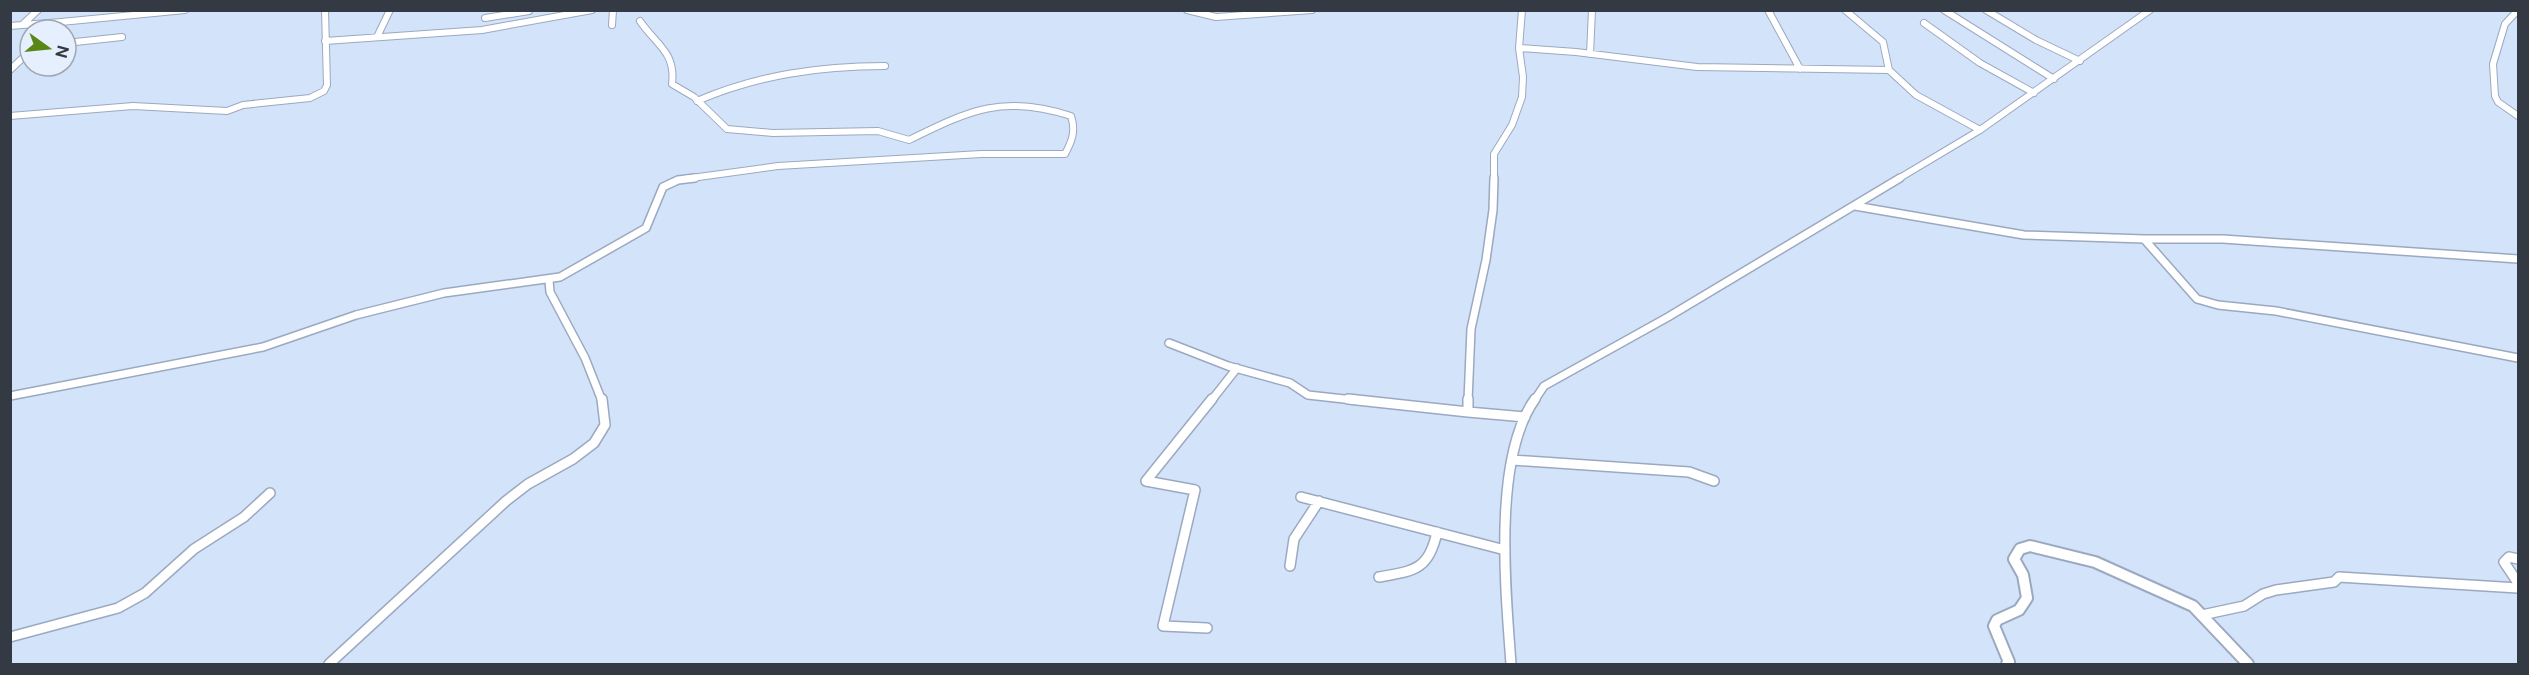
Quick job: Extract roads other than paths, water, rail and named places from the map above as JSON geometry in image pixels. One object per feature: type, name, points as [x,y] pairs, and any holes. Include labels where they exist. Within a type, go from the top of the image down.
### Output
[{"type":"street","points":[[122,16],[129,10]]},
{"type":"street","points":[[78,20],[185,10]]},
{"type":"street","points":[[10,116],[133,106],[227,111],[243,105],[310,98],[324,91],[327,85],[325,10]]},
{"type":"street","points":[[377,37],[390,10]]},
{"type":"street","points":[[545,19],[546,10]]},
{"type":"street","points":[[325,41],[482,30],[592,10]]},
{"type":"street","points":[[612,25],[613,10]]},
{"type":"street","points":[[1187,10],[1216,17],[1312,10]]},
{"type":"street","points":[[1468,412],[1471,329],[1486,260],[1493,210],[1494,154],[1512,125],[1522,97],[1519,48],[1522,10]]},
{"type":"street","points":[[1590,54],[1592,10]]},
{"type":"street","points":[[1768,10],[1800,69]]},
{"type":"street","points":[[1845,10],[1883,42],[1890,70],[1916,95],[1980,130]]},
{"type":"street","points":[[1944,10],[2054,79]]},
{"type":"street","points":[[1986,10],[2036,40],[2080,61]]},
{"type":"street","points":[[1510,664],[1505,550],[1513,460],[1532,398],[1544,387],[1855,206],[1980,130],[2150,10]]},
{"type":"street","points":[[2518,10],[2505,24],[2493,64],[2495,96],[2498,102],[2518,116]]},
{"type":"street","points":[[485,18],[530,11]]},
{"type":"street","points":[[514,14],[515,25]]},
{"type":"street","points":[[12,394],[263,347],[356,315],[444,293],[549,280],[583,265],[646,228],[663,187],[678,180],[778,166],[981,154],[1065,154],[1074,136],[1075,126],[1071,116],[1050,109],[1001,105],[949,121],[909,140],[878,131],[773,133],[727,129],[697,101],[672,84],[675,69],[673,59],[647,35],[640,21]]},
{"type":"street","points":[[1924,23],[1980,63],[2034,93]]},
{"type":"street","points":[[78,42],[122,37]]},
{"type":"street","points":[[1519,48],[1697,67],[1890,70]]},
{"type":"street","points":[[697,101],[726,87],[783,74],[838,66],[885,66]]},
{"type":"street","points":[[1855,206],[2024,235],[2223,239],[2518,259]]},
{"type":"street","points":[[2144,239],[2197,299],[2218,305],[2276,311],[2518,358]]},
{"type":"street","points":[[329,664],[505,501],[540,476],[591,447],[600,439],[606,421],[601,399],[593,376],[550,291],[549,280]]},
{"type":"street","points":[[1169,343],[1237,368],[1290,383],[1308,395],[1525,417]]},
{"type":"street","points":[[1207,628],[1163,626],[1195,490],[1146,481],[1237,368]]},
{"type":"street","points":[[1513,460],[1689,472],[1714,481]]},
{"type":"street","points":[[10,637],[118,608],[145,593],[194,549],[244,517],[270,492]]},
{"type":"street","points":[[1301,497],[1505,550]]},
{"type":"street","points":[[1290,566],[1294,539],[1319,501]]},
{"type":"street","points":[[1379,577],[1402,573],[1424,564],[1429,557],[1437,532]]},
{"type":"street","points":[[2007,664],[2009,662],[1994,626],[1997,620],[2019,610],[2026,598],[2023,575],[2014,559],[2020,549],[2030,546],[2095,562],[2193,606],[2248,664]]},
{"type":"street","points":[[2518,559],[2509,557],[2504,562],[2518,583]]},
{"type":"street","points":[[2202,615],[2244,606],[2263,594],[2276,590],[2334,582],[2339,577],[2518,588]]}]
